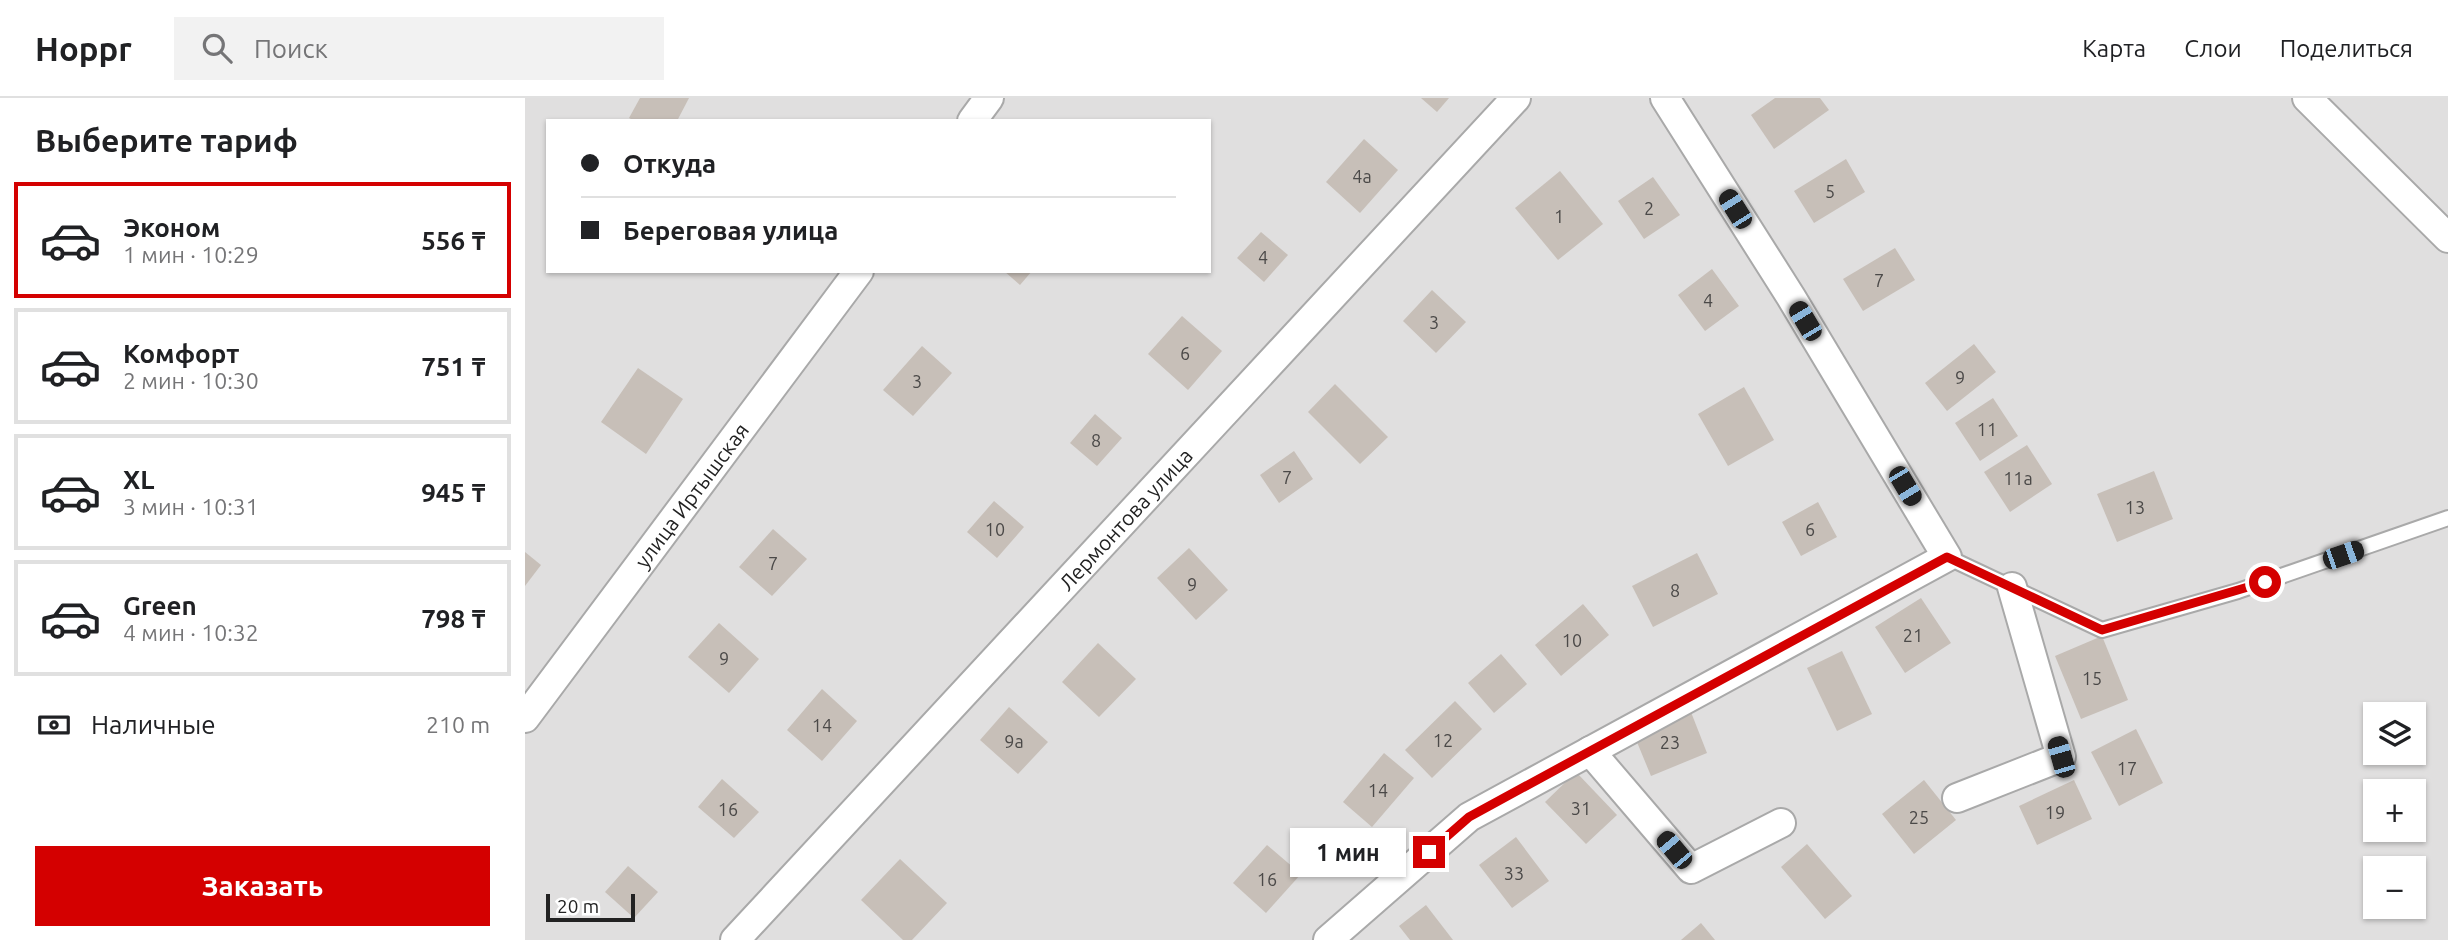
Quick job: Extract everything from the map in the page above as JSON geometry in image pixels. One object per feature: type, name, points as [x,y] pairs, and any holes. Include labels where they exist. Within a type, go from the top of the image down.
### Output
[{"type":"street","points":[[973,119],[989,98]]},
{"type":"street","name":"Лермонтова улица","points":[[736,940],[1516,98]]},
{"type":"street","points":[[1328,940],[1469,817],[1947,557],[1791,297],[1665,98]]},
{"type":"street","points":[[2307,98],[2448,237]]},
{"type":"street","name":"улица Иртышская","points":[[525,718],[858,273]]},
{"type":"street","points":[[1957,798],[2061,757],[2012,587]]},
{"type":"street","points":[[1590,751],[1691,869],[1781,823]]},
{"type":"lane","points":[[1947,557],[2102,630],[2238,592],[2448,518]]},
{"type":"shaded area","points":[[525,98],[2448,98],[2448,940],[525,940]]},
{"type":"building","points":[[640,98],[689,98],[678,119],[629,118]]},
{"type":"building","points":[[1421,98],[1449,98],[1437,112]]},
{"type":"building","points":[[1775,98],[1820,98],[1829,110],[1774,149],[1751,115]]},
{"type":"building","points":[[1364,139],[1398,170],[1360,213],[1326,182]]},
{"type":"building","points":[[1846,159],[1865,192],[1814,223],[1794,191]]},
{"type":"building","points":[[1560,171],[1603,224],[1558,260],[1515,208]]},
{"type":"building","points":[[1653,177],[1680,215],[1644,239],[1618,201]]},
{"type":"building","points":[[1261,232],[1288,255],[1264,282],[1237,258]]},
{"type":"building","points":[[1895,248],[1915,280],[1863,311],[1843,279]]},
{"type":"building","points":[[1712,269],[1739,306],[1705,331],[1678,295]]},
{"type":"building","points":[[1006,273],[1030,273],[1020,285]]},
{"type":"building","points":[[1432,290],[1466,322],[1436,353],[1403,321]]},
{"type":"building","points":[[1182,316],[1222,351],[1188,390],[1148,354]]},
{"type":"building","points":[[1974,344],[1996,372],[1947,411],[1925,383]]},
{"type":"building","points":[[922,346],[952,373],[913,416],[883,390]]},
{"type":"building","points":[[638,368],[683,399],[646,454],[601,422]]},
{"type":"building","points":[[1335,384],[1388,437],[1360,464],[1308,412]]},
{"type":"building","points":[[1744,387],[1774,440],[1728,466],[1698,414]]},
{"type":"building","points":[[1993,398],[2018,436],[1980,461],[1955,423]]},
{"type":"building","points":[[1095,414],[1122,438],[1097,466],[1070,443]]},
{"type":"building","points":[[2027,445],[2052,484],[2010,512],[1984,472]]},
{"type":"building","points":[[1294,451],[1313,479],[1279,503],[1260,475]]},
{"type":"building","points":[[2154,471],[2173,519],[2117,542],[2097,494]]},
{"type":"building","points":[[994,501],[1024,527],[997,558],[967,532]]},
{"type":"building","points":[[1818,502],[1837,537],[1801,556],[1782,522]]},
{"type":"building","points":[[773,529],[807,559],[772,596],[739,567]]},
{"type":"building","points":[[1189,548],[1228,590],[1196,620],[1157,578]]},
{"type":"building","points":[[525,552],[541,565],[525,586]]},
{"type":"building","points":[[1697,553],[1718,594],[1653,627],[1632,586]]},
{"type":"building","points":[[1921,598],[1951,643],[1905,673],[1875,627]]},
{"type":"building","points":[[1583,604],[1609,635],[1561,676],[1535,645]]},
{"type":"building","points":[[719,623],[759,659],[729,693],[688,657]]},
{"type":"building","points":[[2102,636],[2128,700],[2081,719],[2055,656]]},
{"type":"building","points":[[1098,643],[1136,679],[1099,717],[1062,682]]},
{"type":"building","points":[[1842,651],[1872,714],[1837,731],[1807,668]]},
{"type":"building","points":[[1501,654],[1527,684],[1494,713],[1468,683]]},
{"type":"building","points":[[822,689],[857,721],[822,761],[787,730]]},
{"type":"building","points":[[1455,701],[1482,729],[1432,778],[1405,750]]},
{"type":"building","points":[[1009,707],[1048,742],[1018,774],[980,740]]},
{"type":"building","points":[[1689,707],[1707,753],[1651,776],[1632,730]]},
{"type":"building","points":[[2136,729],[2163,783],[2119,806],[2091,752]]},
{"type":"building","points":[[1384,753],[1414,778],[1372,827],[1343,802]]},
{"type":"building","points":[[1576,772],[1617,815],[1586,844],[1545,802]]},
{"type":"building","points":[[722,779],[759,812],[734,838],[698,807]]},
{"type":"building","points":[[1924,780],[1956,820],[1914,854],[1882,814]]},
{"type":"building","points":[[2074,780],[2092,819],[2037,845],[2019,806]]},
{"type":"building","points":[[1516,837],[1549,881],[1512,908],[1479,865]]},
{"type":"building","points":[[1807,844],[1852,896],[1825,919],[1781,867]]},
{"type":"building","points":[[1267,845],[1301,874],[1266,913],[1233,883]]},
{"type":"building","points":[[900,859],[947,903],[912,940],[903,940],[861,900]]},
{"type":"building","points":[[628,866],[658,892],[634,918],[605,892]]},
{"type":"building","points":[[1426,905],[1453,940],[1410,940],[1399,926]]},
{"type":"building","points":[[1701,923],[1715,940],[1681,940]]},
{"type":"route","points":[[1429,852],[1469,817],[1947,557],[2102,630],[2265,582]]}]
